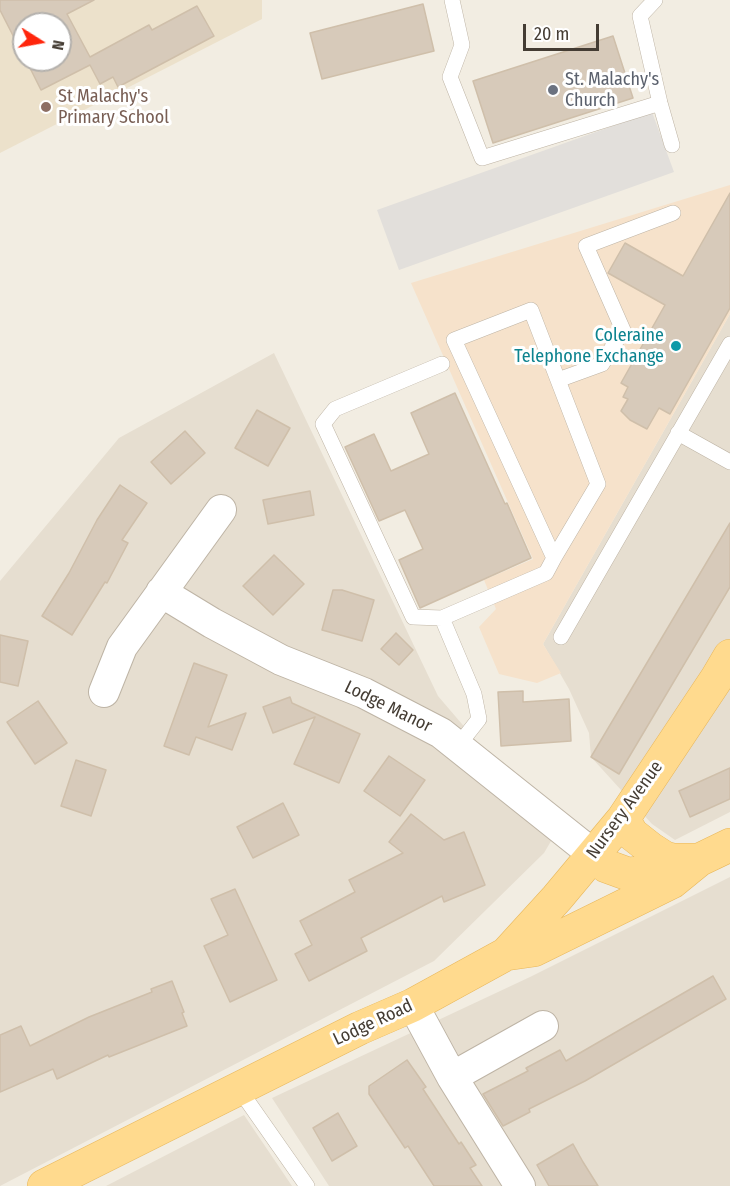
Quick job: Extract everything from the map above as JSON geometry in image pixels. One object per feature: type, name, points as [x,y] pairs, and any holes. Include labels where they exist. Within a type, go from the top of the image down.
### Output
[{"type":"main road","name":"Nursery Avenue","points":[[506,954],[624,819],[730,656]]},
{"type":"main road","points":[[624,819],[632,834],[651,849],[665,858],[686,860]]},
{"type":"main road","name":"Lodge Road","points":[[594,855],[606,866],[628,874],[640,873],[686,860],[730,845]]},
{"type":"main road","name":"Lodge Road","points":[[44,1186],[360,1028],[413,1005],[506,954],[534,951],[672,882],[686,860]]},
{"type":"street","points":[[104,692],[122,647],[221,510]]},
{"type":"street","name":"Lodge Manor","points":[[161,592],[212,623],[281,660],[364,693],[441,733],[594,855]]},
{"type":"street","points":[[413,1005],[452,1077],[520,1186]]},
{"type":"street","points":[[452,1077],[543,1026]]},
{"type":"lane","points":[[452,0],[462,45],[450,77],[482,158],[660,102]]},
{"type":"lane","points":[[656,0],[639,16],[672,145]]},
{"type":"lane","points":[[558,380],[602,363],[623,330],[586,246],[673,213]]},
{"type":"lane","points":[[442,364],[335,409],[323,424],[413,617],[442,618],[546,573],[598,484],[531,310],[454,340],[554,558]]},
{"type":"lane","points":[[561,637],[730,344]]},
{"type":"lane","points":[[678,433],[730,462]]},
{"type":"lane","points":[[442,618],[474,694],[479,719],[457,747]]},
{"type":"lane","points":[[239,1089],[307,1186]]},
{"type":"shaded area","name":"St Malachy's Primary School","points":[[0,0],[262,0],[262,19],[0,153]]},
{"type":"shaded area","points":[[652,112],[674,172],[399,270],[377,210]]},
{"type":"shaded area","points":[[730,185],[730,314],[543,644],[561,673],[537,683],[499,674],[479,627],[496,609],[484,580],[533,559],[411,283]]},
{"type":"shaded area","points":[[730,314],[730,812],[675,840],[652,824],[591,757],[589,733],[569,689],[543,644]]},
{"type":"shaded area","points":[[274,353],[438,696],[491,758],[564,819],[544,853],[434,961],[0,1186],[0,581],[119,438]]},
{"type":"shaded area","points":[[730,877],[730,1186],[329,1186],[272,1098],[530,977]]},
{"type":"shaded area","points":[[244,1115],[292,1186],[106,1186]]},
{"type":"building","points":[[0,0],[94,0],[71,12],[12,12],[12,34],[0,10]]},
{"type":"building","points":[[423,4],[434,51],[322,79],[310,33]]},
{"type":"building","points":[[197,6],[214,36],[118,87],[113,77],[100,84],[90,65],[41,90],[32,72],[72,72],[72,23],[90,57],[149,25],[152,30]]},
{"type":"building","name":"St. Malachy's Church","points":[[613,36],[633,98],[493,143],[473,81]]},
{"type":"building","name":"Coleraine Telephone Exchange","points":[[730,193],[730,308],[670,414],[659,408],[647,429],[630,420],[621,411],[628,399],[623,397],[628,387],[621,383],[665,305],[608,273],[625,243],[683,276]]},
{"type":"building","points":[[455,393],[531,558],[420,608],[399,560],[423,549],[405,510],[379,521],[345,447],[374,434],[391,471],[429,454],[411,413]]},
{"type":"building","points":[[257,410],[290,428],[268,466],[235,448]]},
{"type":"building","points":[[185,431],[205,453],[171,484],[151,462]]},
{"type":"building","points":[[120,485],[147,503],[122,540],[128,543],[107,583],[105,582],[72,635],[42,616],[69,573],[97,520]]},
{"type":"building","points":[[310,491],[314,515],[268,524],[263,500]]},
{"type":"building","points":[[730,523],[730,587],[619,774],[591,757]]},
{"type":"building","points":[[274,555],[304,584],[273,615],[243,586]]},
{"type":"building","points":[[333,590],[342,590],[374,600],[362,641],[322,630]]},
{"type":"building","points":[[396,633],[413,650],[399,665],[381,649]]},
{"type":"building","points":[[0,635],[28,641],[18,686],[0,682]]},
{"type":"building","points":[[194,663],[227,675],[208,727],[246,713],[232,750],[196,737],[189,755],[164,746]]},
{"type":"building","points":[[523,691],[523,702],[569,699],[571,741],[501,746],[498,692]]},
{"type":"building","points":[[290,697],[292,703],[360,734],[339,783],[294,764],[315,717],[273,733],[263,707]]},
{"type":"building","points":[[38,701],[67,743],[35,764],[7,722]]},
{"type":"building","points":[[389,756],[425,780],[400,816],[364,791]]},
{"type":"building","points":[[76,760],[106,770],[91,816],[61,806]]},
{"type":"building","points":[[730,768],[730,799],[690,817],[679,791]]},
{"type":"building","points":[[283,803],[299,835],[253,858],[237,827]]},
{"type":"building","points":[[411,814],[444,840],[464,832],[485,885],[444,902],[442,896],[361,938],[367,951],[309,981],[295,954],[312,945],[300,921],[355,892],[349,880],[403,853],[389,842]]},
{"type":"building","points":[[235,889],[277,980],[230,1002],[204,946],[228,935],[211,899]]},
{"type":"building","points":[[713,976],[726,999],[585,1081],[529,1109],[530,1112],[503,1126],[483,1094],[528,1071],[526,1068],[560,1050],[566,1061]]},
{"type":"building","points":[[172,981],[187,1026],[109,1057],[108,1055],[57,1079],[53,1069],[0,1092],[0,1035],[21,1026],[30,1046],[89,1017],[152,992],[151,989]]},
{"type":"building","points":[[407,1060],[426,1087],[423,1089],[459,1144],[461,1142],[476,1165],[470,1168],[482,1186],[434,1186],[408,1146],[405,1148],[369,1094],[369,1086]]},
{"type":"building","points":[[338,1113],[357,1146],[332,1161],[313,1128]]},
{"type":"building","points":[[573,1144],[598,1186],[549,1186],[537,1165]]},
{"type":"place","name":"St. Malachy's Church","points":[[553,90]]},
{"type":"place","name":"St Malachy's Primary School","points":[[46,107]]},
{"type":"place","name":"Coleraine Telephone Exchange","points":[[676,346]]}]
